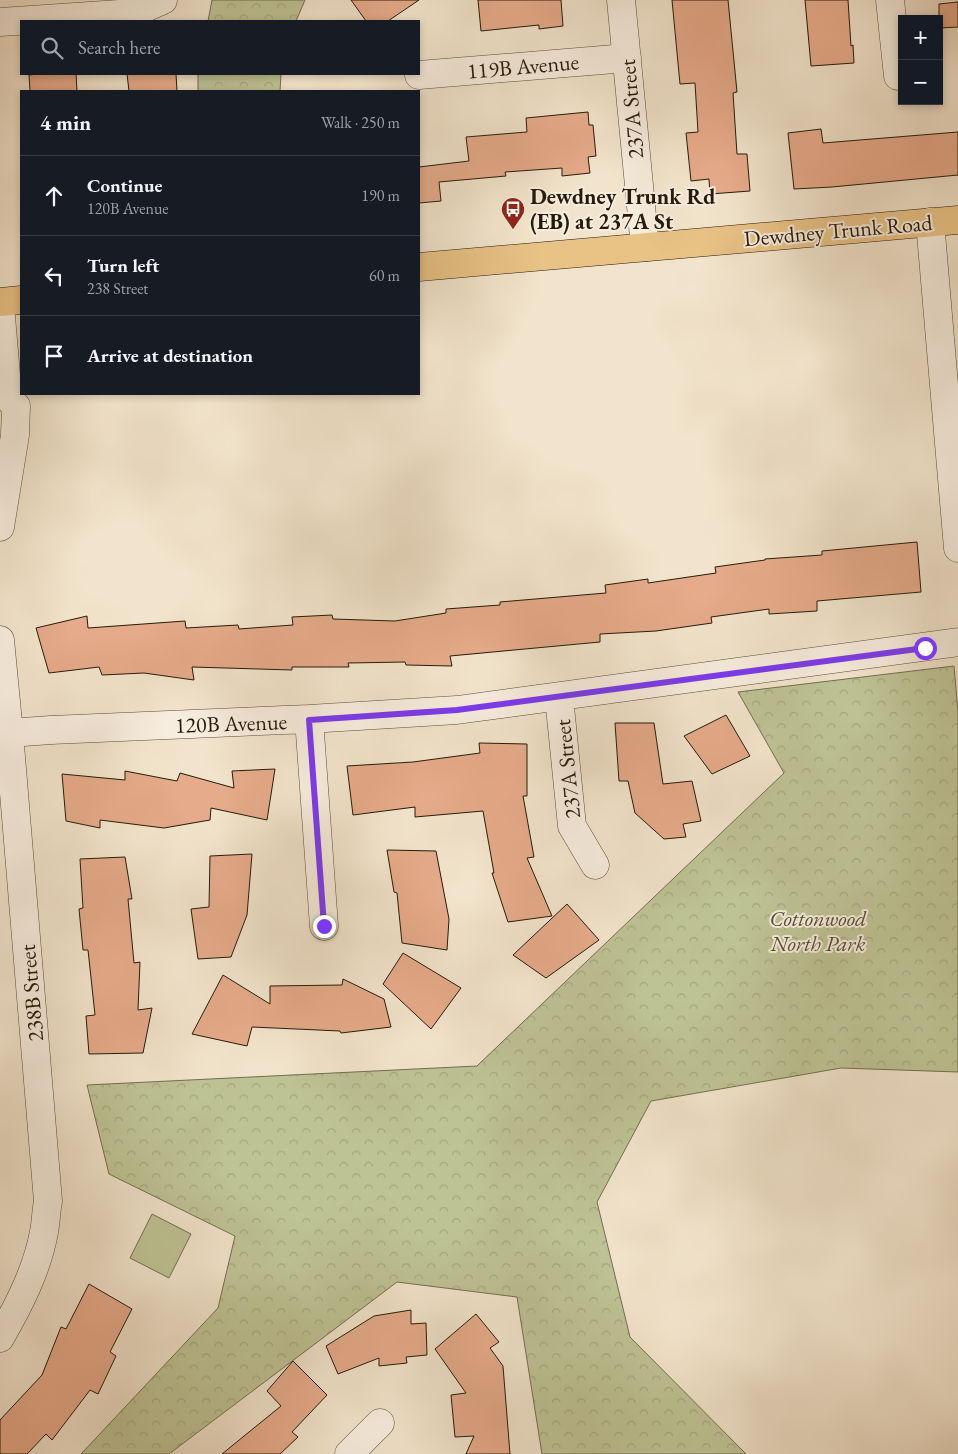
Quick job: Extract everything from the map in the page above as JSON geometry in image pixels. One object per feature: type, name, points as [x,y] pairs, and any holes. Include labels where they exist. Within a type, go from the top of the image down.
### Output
[{"type":"main road","name":"Dewdney Trunk Road","points":[[420,267],[958,220]]},
{"type":"main road","points":[[0,304],[20,300]]},
{"type":"street","points":[[30,20],[134,13],[163,0]]},
{"type":"street","name":"237A Street","points":[[622,0],[645,247]]},
{"type":"street","points":[[890,0],[898,76]]},
{"type":"street","points":[[0,22],[20,21]]},
{"type":"street","name":"119B Avenue","points":[[420,75],[626,58]]},
{"type":"street","points":[[930,222],[958,548]]},
{"type":"street","points":[[0,304],[4,401],[16,406],[16,427],[0,527]]},
{"type":"street","name":"238B Street","points":[[0,640],[48,1201],[44,1233],[35,1261],[18,1308],[0,1338]]},
{"type":"street","name":"120B Avenue","points":[[9,733],[309,720],[457,710],[958,642]]},
{"type":"street","name":"237A Street","points":[[559,697],[572,826],[595,865]]},
{"type":"street","points":[[309,720],[324,926]]},
{"type":"street","points":[[349,1454],[380,1423]]},
{"type":"green space","points":[[212,0],[305,0],[296,20],[208,20]]},
{"type":"green space","points":[[198,75],[281,75],[280,90],[198,90]]},
{"type":"green space","name":"Cottonwood North Park","points":[[954,666],[958,712],[958,1072],[841,1068],[651,1101],[597,1202],[630,1337],[746,1454],[542,1454],[517,1297],[397,1282],[169,1454],[81,1454],[218,1308],[235,1236],[109,1174],[87,1085],[477,1066],[784,773],[738,692]]},
{"type":"green space","points":[[152,1214],[191,1234],[169,1278],[130,1258]]},
{"type":"building","points":[[351,0],[419,0],[389,20],[365,20]]},
{"type":"building","points":[[478,0],[561,0],[563,26],[539,29],[539,25],[481,31]]},
{"type":"building","points":[[672,0],[728,0],[737,92],[733,93],[737,154],[747,154],[750,191],[710,194],[709,179],[691,181],[686,133],[698,132],[695,83],[680,84]]},
{"type":"building","points":[[805,0],[848,0],[854,63],[811,66]]},
{"type":"building","points":[[958,2],[958,27],[943,28],[943,15],[939,15],[939,4]]},
{"type":"building","points":[[29,75],[76,75],[77,90],[30,90]]},
{"type":"building","points":[[127,75],[176,75],[177,90],[129,90]]},
{"type":"building","points":[[588,112],[589,125],[593,125],[596,156],[588,157],[590,173],[562,176],[562,168],[505,172],[506,176],[439,182],[441,201],[420,203],[420,167],[469,161],[466,137],[527,132],[526,118]]},
{"type":"building","points":[[821,129],[823,143],[958,132],[958,175],[794,189],[788,133]]},
{"type":"building","points":[[917,542],[921,592],[817,601],[817,611],[769,614],[769,609],[711,617],[712,623],[656,631],[600,634],[600,642],[450,656],[452,666],[406,665],[405,662],[348,663],[349,667],[292,667],[292,670],[192,667],[194,680],[144,673],[102,675],[99,667],[49,673],[36,628],[87,616],[88,628],[185,621],[186,628],[238,625],[239,629],[293,625],[292,617],[332,615],[333,619],[395,621],[446,613],[446,609],[500,605],[500,602],[606,593],[605,585],[648,579],[648,583],[716,573],[715,567],[765,559],[822,555],[822,551]]},
{"type":"building","points":[[726,715],[750,756],[712,774],[684,736]]},
{"type":"building","points":[[615,723],[654,723],[663,784],[692,781],[701,821],[683,824],[686,837],[664,839],[635,813],[628,781],[619,781]]},
{"type":"building","points":[[479,743],[527,744],[527,796],[523,796],[534,857],[527,858],[552,916],[508,922],[492,873],[494,873],[483,811],[415,817],[415,807],[353,815],[347,766],[413,762],[480,753]]},
{"type":"building","points":[[275,769],[267,820],[211,808],[210,820],[164,828],[100,820],[100,828],[66,821],[62,774],[125,780],[125,771],[177,781],[180,773],[234,788],[232,771]]},
{"type":"building","points":[[387,850],[436,851],[449,919],[447,950],[402,943],[397,893],[394,892]]},
{"type":"building","points":[[252,854],[247,915],[231,957],[198,959],[191,909],[209,907],[210,856]]},
{"type":"building","points":[[125,857],[132,899],[128,899],[134,963],[140,962],[138,1010],[152,1008],[143,1053],[89,1054],[86,1016],[95,1015],[88,950],[83,950],[79,909],[83,908],[80,859]]},
{"type":"building","points":[[567,904],[599,940],[546,978],[513,955]]},
{"type":"building","points":[[403,953],[461,988],[431,1029],[383,984]]},
{"type":"building","points":[[223,975],[270,1004],[270,986],[342,985],[343,979],[384,999],[391,1027],[341,1033],[340,1031],[252,1027],[247,1046],[192,1034]]},
{"type":"building","points":[[89,1284],[132,1309],[110,1352],[116,1356],[98,1394],[90,1390],[52,1440],[46,1434],[27,1454],[0,1454],[0,1420],[42,1375],[61,1327],[66,1329]]},
{"type":"building","points":[[411,1310],[411,1324],[426,1323],[427,1355],[406,1357],[407,1363],[379,1366],[379,1358],[338,1374],[326,1346],[374,1316]]},
{"type":"building","points":[[476,1314],[499,1342],[490,1348],[503,1366],[510,1454],[466,1454],[474,1436],[455,1437],[451,1395],[466,1393],[435,1349]]},
{"type":"building","points":[[293,1361],[327,1395],[292,1432],[298,1437],[280,1454],[222,1454],[281,1406],[267,1391]]},
{"type":"place","name":"Dewdney Trunk Rd (EB) at 237A St","points":[[513,230]]},
{"type":"route","points":[[324,926],[309,720],[457,710],[925,648]]}]
